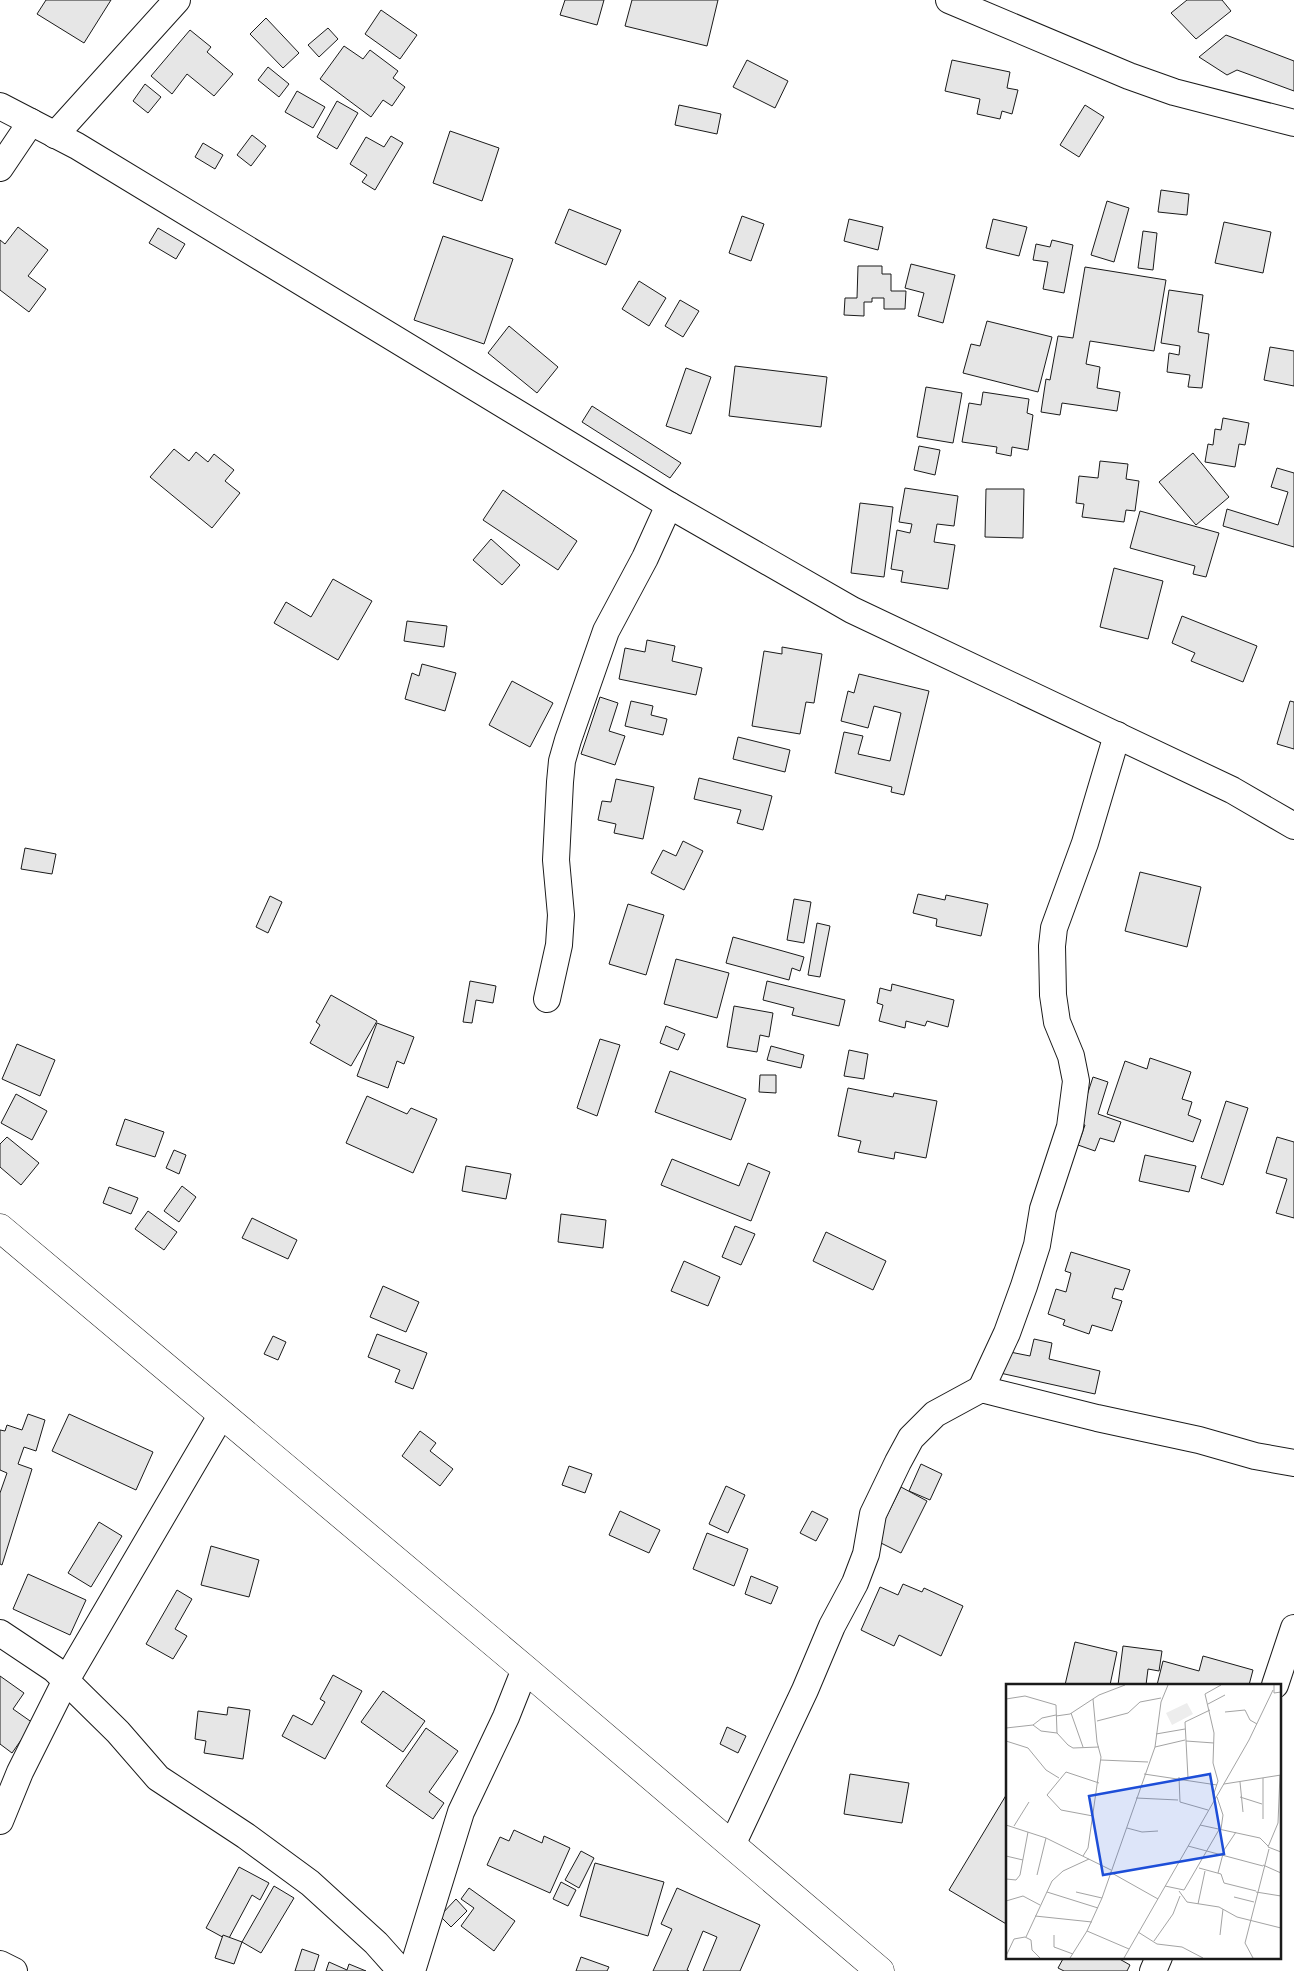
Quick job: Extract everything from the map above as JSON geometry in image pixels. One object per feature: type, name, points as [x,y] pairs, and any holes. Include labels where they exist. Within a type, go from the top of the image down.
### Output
[{"type":"main road","points":[[0,1228],[525,1669],[880,1971]]},
{"type":"street","points":[[55,135],[177,0]]},
{"type":"street","points":[[954,1],[1129,76],[1174,92],[1294,123]]},
{"type":"street","points":[[0,106],[78,146],[669,505],[852,610],[1232,790],[1294,826]]},
{"type":"street","points":[[0,168],[31,122]]},
{"type":"street","points":[[547,999],[559,945],[561,915],[556,860],[562,761],[606,631],[645,558],[669,505]]},
{"type":"street","points":[[732,1845],[806,1690],[832,1626],[854,1583],[866,1554],[873,1514],[898,1462],[911,1438],[936,1414],[982,1389],[1007,1333],[1024,1286],[1037,1244],[1044,1209],[1070,1127],[1076,1081],[1070,1056],[1057,1022],[1054,995],[1053,937],[1062,904],[1085,843],[1117,735]]},
{"type":"street","points":[[982,1389],[1097,1418],[1199,1440],[1255,1456],[1294,1463]]},
{"type":"street","points":[[0,1820],[20,1772],[65,1682],[222,1414]]},
{"type":"street","points":[[1275,1684],[1294,1628]]},
{"type":"street","points":[[0,1632],[54,1669],[65,1682],[118,1732],[158,1778],[246,1836],[310,1883],[376,1943],[402,1971]]},
{"type":"street","points":[[412,1971],[461,1812],[506,1717],[525,1669]]},
{"type":"street","points":[[1153,1971],[1159,1958]]},
{"type":"street","points":[[0,1964],[14,1971]]},
{"type":"building","points":[[46,0],[111,0],[84,43],[37,14]]},
{"type":"building","points":[[565,0],[604,0],[597,25],[560,15]]},
{"type":"building","points":[[632,0],[718,0],[707,46],[625,26]]},
{"type":"building","points":[[1187,0],[1222,0],[1231,11],[1196,39],[1171,13]]},
{"type":"building","points":[[381,10],[417,35],[400,59],[365,34]]},
{"type":"building","points":[[266,18],[299,53],[283,68],[250,34]]},
{"type":"building","points":[[328,28],[338,39],[319,57],[308,45]]},
{"type":"building","points":[[190,30],[211,47],[207,52],[233,74],[214,96],[187,74],[172,94],[151,76]]},
{"type":"building","points":[[1226,35],[1294,61],[1294,91],[1237,70],[1227,75],[1199,57]]},
{"type":"building","points":[[344,46],[363,59],[370,50],[398,71],[393,78],[405,87],[392,106],[383,100],[371,117],[320,79]]},
{"type":"building","points":[[747,60],[788,81],[775,108],[733,87]]},
{"type":"building","points":[[952,60],[1010,72],[1007,88],[1018,90],[1012,114],[1002,111],[1000,119],[977,114],[980,99],[945,91]]},
{"type":"building","points":[[268,67],[289,84],[279,97],[258,80]]},
{"type":"building","points":[[145,84],[161,97],[148,113],[133,101]]},
{"type":"building","points":[[297,91],[325,107],[313,128],[285,112]]},
{"type":"building","points":[[337,101],[358,113],[337,149],[317,137]]},
{"type":"building","points":[[679,105],[721,114],[717,134],[675,125]]},
{"type":"building","points":[[1085,105],[1104,117],[1079,157],[1060,145]]},
{"type":"building","points":[[450,131],[499,148],[482,201],[433,183]]},
{"type":"building","points":[[252,135],[266,146],[251,166],[237,155]]},
{"type":"building","points":[[391,136],[403,143],[375,190],[362,182],[367,175],[350,164],[366,137],[384,147]]},
{"type":"building","points":[[203,143],[223,155],[215,169],[195,157]]},
{"type":"building","points":[[1161,190],[1189,194],[1187,215],[1158,212]]},
{"type":"building","points":[[1107,201],[1129,208],[1114,262],[1091,255]]},
{"type":"building","points":[[569,209],[621,230],[606,265],[555,243]]},
{"type":"building","points":[[742,216],[764,224],[751,261],[729,253]]},
{"type":"building","points":[[849,219],[883,227],[878,250],[844,241]]},
{"type":"building","points":[[993,219],[1027,227],[1019,256],[986,248]]},
{"type":"building","points":[[1224,222],[1271,232],[1263,273],[1215,263]]},
{"type":"building","points":[[18,227],[48,250],[28,276],[46,289],[29,312],[0,290],[0,240],[5,244]]},
{"type":"building","points":[[158,228],[185,244],[176,259],[149,243]]},
{"type":"building","points":[[1143,231],[1157,233],[1153,270],[1138,268]]},
{"type":"building","points":[[443,236],[513,259],[484,344],[414,320]]},
{"type":"building","points":[[1052,240],[1073,245],[1064,293],[1043,289],[1048,262],[1033,260],[1036,244],[1050,247]]},
{"type":"building","points":[[911,264],[955,275],[943,323],[918,316],[924,293],[905,288]]},
{"type":"building","points":[[858,266],[882,266],[882,274],[891,274],[891,291],[906,291],[905,309],[884,309],[884,298],[872,298],[872,302],[864,302],[864,316],[844,315],[845,298],[857,298]]},
{"type":"building","points":[[1085,267],[1166,280],[1154,351],[1090,341],[1086,364],[1100,367],[1097,388],[1120,392],[1117,411],[1062,403],[1060,415],[1041,412],[1046,379],[1050,380],[1058,336],[1073,338]]},
{"type":"building","points":[[639,281],[666,298],[649,326],[622,309]]},
{"type":"building","points":[[1169,290],[1203,295],[1198,332],[1209,334],[1202,388],[1188,387],[1190,375],[1167,372],[1169,353],[1179,355],[1180,346],[1161,343]]},
{"type":"building","points":[[680,300],[699,311],[683,337],[665,326]]},
{"type":"building","points":[[987,321],[1052,337],[1038,392],[963,373],[971,344],[980,346]]},
{"type":"building","points":[[509,326],[558,367],[537,393],[488,353]]},
{"type":"building","points":[[1270,347],[1294,351],[1294,386],[1264,380]]},
{"type":"building","points":[[735,366],[827,377],[821,427],[729,416]]},
{"type":"building","points":[[686,368],[711,377],[691,434],[666,426]]},
{"type":"building","points":[[926,387],[962,393],[953,443],[917,437]]},
{"type":"building","points":[[983,392],[1029,399],[1027,413],[1033,415],[1028,450],[1012,447],[1011,456],[996,453],[997,447],[962,442],[969,403],[981,405]]},
{"type":"building","points":[[592,406],[681,463],[670,478],[582,422]]},
{"type":"building","points":[[1223,418],[1249,423],[1245,445],[1239,444],[1235,467],[1205,462],[1208,444],[1213,445],[1215,429],[1221,430]]},
{"type":"building","points":[[919,446],[940,450],[935,475],[914,470]]},
{"type":"building","points":[[174,449],[189,461],[196,452],[208,462],[214,454],[234,470],[225,481],[240,493],[212,528],[150,477]]},
{"type":"building","points":[[1193,453],[1229,497],[1196,525],[1159,482]]},
{"type":"building","points":[[1100,461],[1128,464],[1126,479],[1139,481],[1135,511],[1126,510],[1124,522],[1082,517],[1084,504],[1076,503],[1079,476],[1098,478]]},
{"type":"building","points":[[1277,468],[1294,473],[1294,547],[1223,526],[1227,509],[1278,525],[1288,492],[1271,487]]},
{"type":"building","points":[[905,488],[958,496],[954,526],[937,524],[934,542],[955,545],[948,589],[901,582],[903,571],[891,569],[897,530],[910,533],[912,524],[899,522]]},
{"type":"building","points":[[986,489],[1024,489],[1023,538],[985,537]]},
{"type":"building","points":[[503,490],[577,541],[558,570],[483,520]]},
{"type":"building","points":[[860,503],[893,507],[884,577],[851,573]]},
{"type":"building","points":[[1140,511],[1219,533],[1206,577],[1193,574],[1195,566],[1130,548]]},
{"type":"building","points":[[491,539],[520,565],[502,585],[473,560]]},
{"type":"building","points":[[1114,568],[1163,581],[1148,639],[1100,627]]},
{"type":"building","points":[[333,579],[372,601],[338,660],[274,623],[286,602],[311,617]]},
{"type":"building","points":[[1182,616],[1257,646],[1243,682],[1191,661],[1195,653],[1172,643]]},
{"type":"building","points":[[407,621],[447,626],[444,647],[404,641]]},
{"type":"building","points":[[647,640],[675,646],[672,661],[702,668],[696,695],[619,679],[625,648],[645,652]]},
{"type":"building","points":[[782,647],[822,654],[814,703],[806,702],[800,734],[752,726],[764,651],[782,654]]},
{"type":"building","points":[[422,664],[456,673],[445,711],[405,699],[412,673],[419,676]]},
{"type":"building","points":[[859,674],[929,691],[904,795],[891,792],[892,787],[835,773],[844,732],[863,736],[858,754],[890,761],[901,713],[874,706],[868,728],[841,721],[848,691],[854,693]]},
{"type":"building","points":[[512,681],[553,703],[530,747],[489,725]]},
{"type":"building","points":[[600,697],[618,703],[609,731],[625,736],[615,765],[581,754]]},
{"type":"building","points":[[631,701],[653,706],[651,715],[667,719],[663,735],[625,726]]},
{"type":"building","points":[[1290,701],[1294,702],[1294,749],[1277,744]]},
{"type":"building","points":[[738,737],[790,750],[785,772],[733,759]]},
{"type":"building","points":[[699,778],[772,796],[763,830],[737,823],[741,810],[694,799]]},
{"type":"building","points":[[616,779],[654,787],[643,839],[614,833],[616,824],[598,820],[602,801],[611,802]]},
{"type":"building","points":[[683,841],[703,851],[684,890],[651,873],[663,850],[676,856]]},
{"type":"building","points":[[25,848],[56,854],[52,874],[21,869]]},
{"type":"building","points":[[1140,872],[1201,887],[1187,947],[1125,931]]},
{"type":"building","points":[[918,894],[945,900],[946,895],[988,904],[981,936],[936,926],[937,919],[913,913]]},
{"type":"building","points":[[270,896],[282,902],[268,933],[256,927]]},
{"type":"building","points":[[794,899],[811,902],[804,943],[787,940]]},
{"type":"building","points":[[628,904],[664,915],[646,975],[609,964]]},
{"type":"building","points":[[817,923],[830,926],[820,977],[808,975]]},
{"type":"building","points":[[733,937],[804,957],[800,971],[792,968],[789,980],[726,963]]},
{"type":"building","points":[[676,959],[729,973],[717,1018],[664,1004]]},
{"type":"building","points":[[470,981],[496,986],[493,1003],[476,1000],[472,1023],[463,1022]]},
{"type":"building","points":[[767,981],[845,1000],[839,1026],[792,1015],[794,1008],[763,1000]]},
{"type":"building","points":[[892,984],[954,1000],[948,1027],[927,1021],[925,1026],[906,1021],[905,1028],[879,1021],[883,1005],[877,1003],[880,988],[891,991]]},
{"type":"building","points":[[331,995],[377,1021],[351,1066],[310,1043],[320,1025],[316,1022]]},
{"type":"building","points":[[734,1006],[773,1013],[769,1037],[760,1035],[757,1052],[727,1047]]},
{"type":"building","points":[[377,1023],[414,1037],[404,1064],[397,1061],[388,1088],[357,1076]]},
{"type":"building","points":[[666,1026],[685,1034],[678,1050],[660,1043]]},
{"type":"building","points":[[600,1039],[620,1045],[597,1116],[577,1108]]},
{"type":"building","points":[[17,1044],[55,1060],[40,1096],[2,1079]]},
{"type":"building","points":[[771,1046],[804,1055],[801,1068],[767,1060]]},
{"type":"building","points":[[849,1050],[868,1054],[864,1079],[844,1076]]},
{"type":"building","points":[[1150,1058],[1191,1072],[1182,1099],[1192,1102],[1188,1115],[1201,1120],[1193,1142],[1107,1114],[1125,1061],[1147,1069]]},
{"type":"building","points":[[670,1071],[746,1099],[731,1140],[655,1112]]},
{"type":"building","points":[[760,1075],[776,1075],[776,1093],[759,1092]]},
{"type":"building","points":[[1093,1077],[1108,1082],[1098,1114],[1121,1122],[1114,1142],[1100,1138],[1095,1151],[1078,1145],[1085,1125],[1078,1123]]},
{"type":"building","points":[[848,1088],[893,1097],[894,1093],[937,1101],[926,1158],[895,1152],[894,1159],[858,1152],[861,1141],[838,1136]]},
{"type":"building","points":[[16,1094],[47,1111],[32,1140],[1,1123]]},
{"type":"building","points":[[367,1096],[407,1114],[411,1108],[437,1119],[413,1173],[346,1143]]},
{"type":"building","points":[[1226,1101],[1248,1108],[1223,1185],[1201,1178]]},
{"type":"building","points":[[125,1119],[164,1132],[155,1157],[116,1145]]},
{"type":"building","points":[[7,1137],[39,1163],[21,1185],[0,1167],[0,1144]]},
{"type":"building","points":[[1277,1137],[1294,1142],[1294,1218],[1276,1213],[1287,1179],[1266,1173]]},
{"type":"building","points":[[174,1150],[186,1155],[179,1174],[166,1168]]},
{"type":"building","points":[[1145,1155],[1196,1166],[1189,1192],[1139,1181]]},
{"type":"building","points":[[672,1159],[739,1186],[748,1163],[770,1172],[751,1221],[661,1185]]},
{"type":"building","points":[[466,1166],[511,1174],[506,1199],[462,1191]]},
{"type":"building","points":[[182,1186],[196,1197],[179,1222],[164,1211]]},
{"type":"building","points":[[109,1187],[138,1198],[131,1214],[103,1203]]},
{"type":"building","points":[[148,1211],[177,1232],[164,1250],[135,1229]]},
{"type":"building","points":[[561,1214],[606,1220],[603,1248],[558,1242]]},
{"type":"building","points":[[252,1218],[297,1240],[288,1259],[242,1238]]},
{"type":"building","points":[[735,1226],[755,1234],[741,1265],[722,1257]]},
{"type":"building","points":[[826,1232],[886,1261],[873,1290],[813,1261]]},
{"type":"building","points":[[1071,1252],[1130,1270],[1123,1290],[1115,1288],[1112,1298],[1122,1301],[1112,1331],[1092,1325],[1089,1334],[1063,1325],[1065,1320],[1048,1314],[1056,1289],[1066,1292],[1071,1273],[1065,1271]]},
{"type":"building","points":[[684,1261],[720,1277],[708,1306],[671,1291]]},
{"type":"building","points":[[383,1286],[419,1302],[406,1332],[370,1317]]},
{"type":"building","points":[[377,1334],[427,1353],[413,1389],[395,1382],[400,1370],[368,1357]]},
{"type":"building","points":[[273,1336],[286,1342],[278,1360],[264,1354]]},
{"type":"building","points":[[1034,1339],[1052,1343],[1049,1359],[1100,1371],[1095,1394],[1000,1373],[1005,1351],[1030,1356]]},
{"type":"building","points":[[28,1414],[45,1420],[36,1451],[24,1447],[18,1464],[32,1469],[2,1565],[0,1564],[0,1493],[7,1473],[0,1470],[0,1430],[5,1431],[7,1425],[22,1430]]},
{"type":"building","points":[[69,1414],[153,1452],[136,1490],[52,1451]]},
{"type":"building","points":[[420,1431],[436,1443],[430,1451],[453,1469],[440,1486],[402,1456]]},
{"type":"building","points":[[921,1464],[942,1474],[930,1500],[909,1491]]},
{"type":"building","points":[[569,1466],[592,1474],[585,1493],[562,1485]]},
{"type":"building","points":[[726,1486],[745,1495],[728,1533],[709,1524]]},
{"type":"building","points":[[901,1487],[927,1501],[901,1553],[875,1540]]},
{"type":"building","points":[[620,1511],[660,1530],[649,1553],[609,1535]]},
{"type":"building","points":[[812,1511],[828,1519],[816,1541],[800,1533]]},
{"type":"building","points":[[99,1522],[122,1536],[91,1587],[68,1573]]},
{"type":"building","points":[[707,1533],[748,1549],[734,1586],[693,1569]]},
{"type":"building","points":[[211,1546],[259,1560],[249,1597],[201,1585]]},
{"type":"building","points":[[28,1574],[86,1600],[70,1635],[13,1609]]},
{"type":"building","points":[[751,1576],[778,1587],[771,1604],[745,1594]]},
{"type":"building","points":[[903,1584],[922,1592],[924,1588],[963,1606],[941,1656],[899,1635],[894,1646],[861,1630],[880,1587],[898,1595]]},
{"type":"building","points":[[177,1590],[192,1599],[175,1629],[187,1636],[173,1659],[146,1644]]},
{"type":"building","points":[[1075,1642],[1117,1652],[1110,1684],[1065,1684]]},
{"type":"building","points":[[1123,1646],[1162,1651],[1159,1671],[1148,1669],[1146,1684],[1118,1684]]},
{"type":"building","points":[[1203,1656],[1253,1670],[1249,1684],[1157,1684],[1163,1661],[1199,1671]]},
{"type":"building","points":[[333,1675],[362,1691],[325,1759],[282,1736],[293,1715],[312,1725],[325,1702],[320,1699]]},
{"type":"building","points":[[0,1676],[24,1693],[13,1709],[33,1723],[12,1753],[0,1744]]},
{"type":"building","points":[[383,1691],[425,1721],[403,1752],[361,1722]]},
{"type":"building","points":[[228,1707],[250,1710],[243,1759],[204,1753],[206,1741],[195,1739],[198,1711],[227,1715]]},
{"type":"building","points":[[727,1727],[746,1736],[738,1753],[720,1744]]},
{"type":"building","points":[[426,1728],[458,1751],[429,1792],[444,1803],[433,1819],[386,1786]]},
{"type":"building","points":[[850,1774],[909,1783],[902,1823],[844,1814]]},
{"type":"building","points":[[1006,1795],[1006,1924],[949,1890]]},
{"type":"building","points":[[514,1830],[542,1843],[544,1836],[570,1848],[550,1893],[487,1865],[500,1837],[509,1841]]},
{"type":"building","points":[[581,1851],[594,1858],[579,1888],[565,1880]]},
{"type":"building","points":[[595,1863],[664,1882],[648,1936],[580,1916]]},
{"type":"building","points":[[239,1867],[269,1883],[260,1900],[252,1895],[228,1940],[206,1928]]},
{"type":"building","points":[[561,1882],[576,1890],[568,1906],[553,1899]]},
{"type":"building","points":[[274,1886],[294,1898],[261,1953],[242,1942]]},
{"type":"building","points":[[469,1888],[515,1921],[494,1951],[461,1926],[474,1908],[461,1899]]},
{"type":"building","points":[[677,1888],[760,1925],[740,1971],[703,1971],[717,1937],[703,1931],[687,1970],[689,1971],[653,1971],[672,1929],[661,1924]]},
{"type":"building","points":[[456,1899],[467,1911],[451,1927],[440,1916]]},
{"type":"building","points":[[223,1935],[242,1942],[234,1964],[215,1958]]},
{"type":"building","points":[[302,1949],[319,1955],[314,1971],[295,1971]]},
{"type":"building","points":[[581,1957],[609,1967],[607,1971],[576,1971]]},
{"type":"building","points":[[1063,1958],[1118,1958],[1130,1965],[1127,1971],[1064,1971],[1058,1968]]},
{"type":"building","points":[[329,1962],[347,1970],[349,1964],[366,1971],[326,1971]]}]
